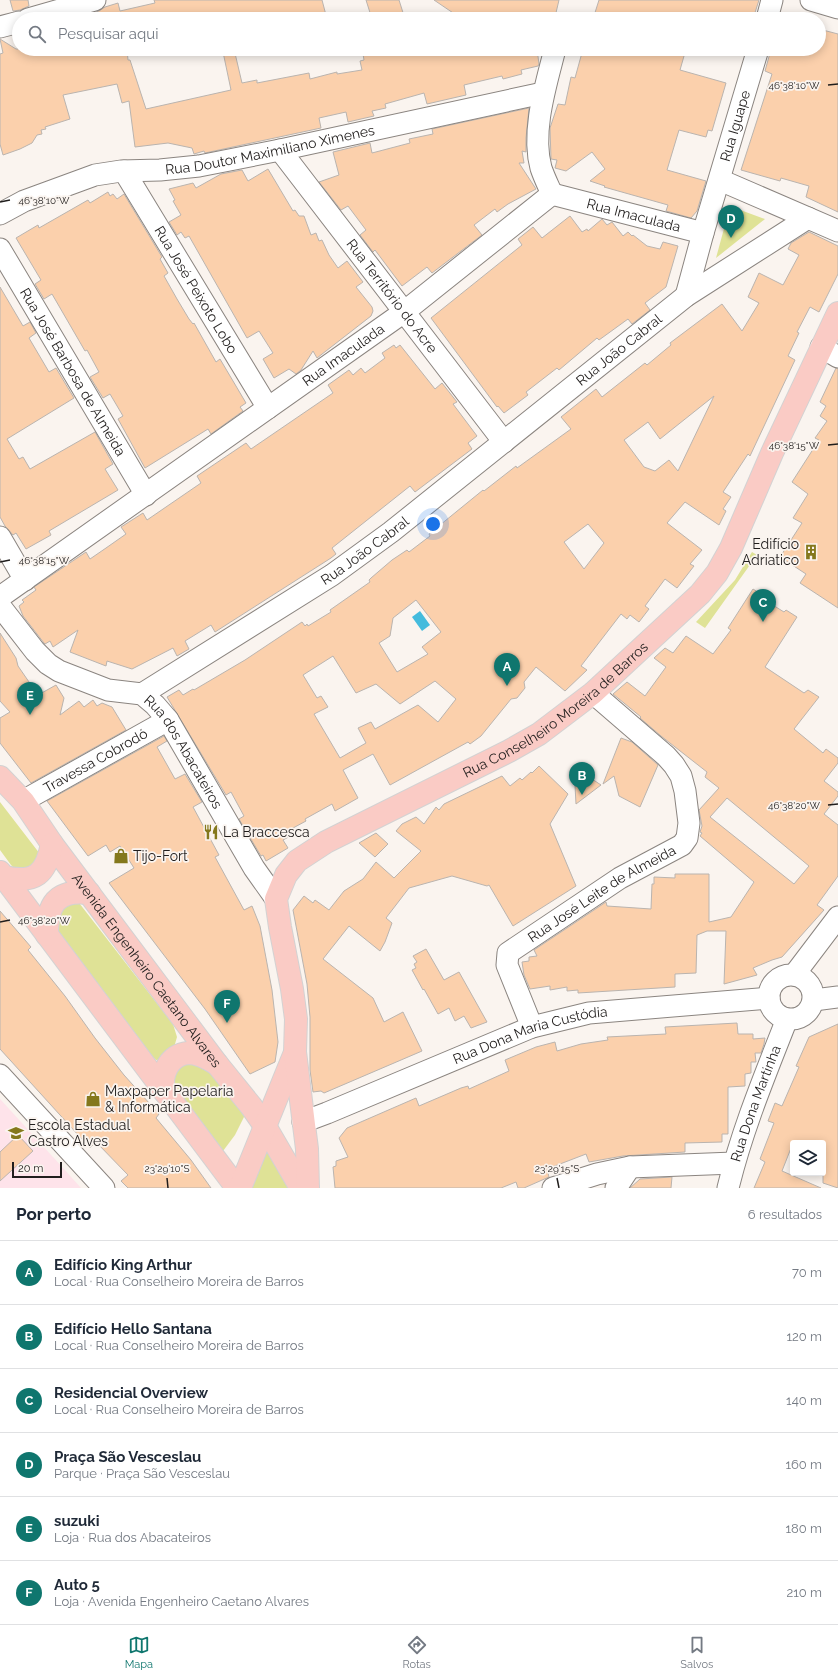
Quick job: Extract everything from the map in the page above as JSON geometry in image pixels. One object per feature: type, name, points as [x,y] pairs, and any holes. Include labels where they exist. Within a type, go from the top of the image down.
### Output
[{"type":"main road","name":"Rua Conselheiro Moreira de Barros","points":[[276,899],[286,875],[297,861],[326,842],[509,751],[540,734],[593,693],[700,594],[717,572],[730,548],[772,453],[830,352],[838,313]]},
{"type":"main road","name":"Avenida Engenheiro Caetano Alvares","points":[[0,777],[23,801],[52,844],[265,1126],[301,1188]]},
{"type":"main road","points":[[2,875],[16,880],[36,876],[45,868],[49,859],[52,844]]},
{"type":"main road","points":[[2,875],[237,1188]]},
{"type":"main road","points":[[47,935],[48,914],[55,900],[66,894],[77,892],[89,893]]},
{"type":"main road","points":[[276,899],[296,1019],[295,1052],[307,1149],[308,1188]]},
{"type":"main road","points":[[240,1188],[295,1052]]},
{"type":"main road","points":[[164,1091],[163,1079],[166,1068],[169,1064],[182,1055],[195,1054],[205,1057],[217,1064]]},
{"type":"street","points":[[53,12],[95,0]]},
{"type":"street","points":[[769,12],[772,0]]},
{"type":"street","points":[[811,0],[838,8]]},
{"type":"street","points":[[0,27],[12,24]]},
{"type":"street","points":[[552,194],[541,167],[538,151],[538,132],[543,93],[553,56]]},
{"type":"street","name":"Rua Iguape","points":[[686,296],[703,233],[756,56]]},
{"type":"street","name":"Rua Doutor Maximiliano Ximenes","points":[[0,214],[24,201],[95,175],[124,171],[160,170],[199,166],[543,93]]},
{"type":"street","name":"Rua Território do Acre","points":[[280,150],[504,442]]},
{"type":"street","name":"Rua José Peixoto Lobo","points":[[124,171],[268,408]]},
{"type":"street","points":[[720,180],[838,231]]},
{"type":"street","name":"Rua Imaculada","points":[[0,596],[146,495],[404,312],[552,194],[703,233]]},
{"type":"street","name":"Rua João Cabral","points":[[142,694],[332,575],[391,532],[686,296],[808,218]]},
{"type":"street","name":"Rua José Barbosa de Almeida","points":[[0,249],[146,495]]},
{"type":"street","points":[[0,537],[25,580]]},
{"type":"street","name":"Rua dos Abacateiros","points":[[0,606],[35,651],[48,664],[59,671],[108,690],[142,694],[155,705],[168,720],[254,868],[276,899]]},
{"type":"street","name":"Rua José Leite de Almeida","points":[[532,1027],[507,965],[508,953],[620,878],[672,852],[682,845],[687,838],[689,823],[685,791],[681,776],[674,765],[666,756],[593,693]]},
{"type":"street","name":"Travessa Cobrodó","points":[[23,801],[168,720]]},
{"type":"street","points":[[794,975],[838,917]]},
{"type":"street","points":[[788,975],[794,975],[801,977],[811,986],[814,1000],[811,1009],[805,1016],[787,1020],[774,1012],[769,998],[772,986],[776,981],[788,975]]},
{"type":"street","points":[[814,1000],[838,997]]},
{"type":"street","name":"Rua Dona Maria Custódia","points":[[303,1122],[532,1027],[589,1013],[769,998]]},
{"type":"street","name":"Rua Dona Martinha","points":[[728,1188],[734,1163],[767,1070],[787,1020]]},
{"type":"street","points":[[0,1075],[104,1188]]},
{"type":"street","points":[[553,1188],[598,1174],[630,1167],[734,1163]]},
{"type":"street","points":[[616,1188],[630,1167]]},
{"type":"shaded area","name":"Escola Estadual Castro Alves","points":[[0,1099],[63,1168],[81,1188],[0,1188]]},
{"type":"green space","points":[[735,208],[765,219],[716,258],[728,214]]},
{"type":"green space","points":[[752,552],[757,555],[705,628],[696,622],[735,580]]},
{"type":"green space","points":[[0,802],[40,854],[40,866],[20,874],[0,850]]},
{"type":"green space","points":[[76,899],[173,1024],[177,1037],[173,1051],[166,1059],[156,1060],[146,1050],[51,921],[54,911]]},
{"type":"green space","points":[[183,1061],[204,1062],[245,1115],[235,1135],[223,1151],[169,1079]]},
{"type":"green space","points":[[263,1142],[288,1188],[249,1188]]},
{"type":"water","points":[[420,611],[430,625],[422,631],[412,617]]},
{"type":"building","points":[[10,0],[28,0],[29,6],[13,11]]},
{"type":"building","points":[[154,0],[322,0],[325,12],[96,12],[105,7],[118,3],[120,11],[155,3]]},
{"type":"building","points":[[366,0],[399,0],[403,12],[370,12]]},
{"type":"building","points":[[434,0],[559,0],[556,12],[452,12]]},
{"type":"building","points":[[599,0],[759,0],[755,12],[595,12]]},
{"type":"building","points":[[826,31],[838,34],[838,212],[806,197],[809,186],[781,178],[780,181],[741,170],[772,74],[765,71],[769,56],[826,56]]},
{"type":"building","points":[[0,39],[12,46],[12,56],[128,56],[146,109],[231,90],[224,56],[236,56],[242,83],[257,80],[257,83],[309,73],[310,79],[337,72],[337,74],[362,70],[360,61],[364,60],[363,56],[538,56],[539,64],[538,66],[521,70],[522,74],[503,79],[502,76],[464,85],[466,95],[427,104],[424,93],[385,104],[386,108],[372,111],[374,116],[348,122],[346,112],[319,118],[321,128],[205,153],[204,151],[194,154],[192,148],[168,143],[135,147],[129,101],[122,103],[117,84],[63,95],[70,119],[45,127],[46,129],[41,130],[42,134],[37,135],[32,143],[3,155],[0,144],[0,54],[3,53]]},
{"type":"building","points":[[581,56],[684,56],[680,70],[726,83],[712,131],[708,130],[706,137],[679,130],[667,170],[706,181],[697,211],[691,218],[666,211],[668,205],[604,187],[605,186],[590,181],[605,169],[592,152],[566,171],[555,168],[557,160],[551,159],[550,128],[558,104],[565,105],[571,77],[575,78]]},
{"type":"building","points":[[529,108],[526,152],[522,151],[524,163],[519,163],[536,189],[508,204],[497,212],[495,209],[474,225],[482,235],[432,273],[427,267],[402,286],[375,250],[373,252],[360,235],[366,230],[348,206],[341,210],[319,182],[339,175],[333,152],[370,143],[372,153],[410,143],[409,139],[433,134],[432,129]]},
{"type":"building","points":[[268,169],[293,211],[295,210],[299,216],[304,216],[311,235],[316,233],[319,241],[322,240],[329,255],[338,268],[347,261],[363,282],[356,287],[372,307],[373,311],[371,316],[317,358],[313,351],[301,370],[296,374],[289,369],[274,378],[263,359],[273,353],[259,331],[247,338],[189,236],[185,238],[181,232],[177,235],[169,222],[181,215],[173,201],[175,200],[169,189],[193,183],[196,188],[221,174],[242,170],[248,181]]},
{"type":"building","points":[[108,192],[110,196],[113,194],[117,199],[124,194],[162,257],[160,259],[168,273],[164,276],[177,299],[189,319],[193,324],[194,323],[216,362],[220,359],[246,403],[240,407],[243,411],[211,434],[208,429],[145,468],[118,419],[123,416],[110,394],[103,398],[90,377],[99,372],[87,350],[85,351],[52,294],[44,299],[35,284],[41,280],[16,238],[38,225],[39,228],[88,200],[90,203]]},
{"type":"building","points":[[570,216],[582,232],[587,229],[588,231],[602,219],[607,225],[612,222],[623,236],[628,232],[647,246],[660,249],[663,242],[678,246],[666,287],[645,303],[650,310],[632,324],[628,319],[599,340],[597,338],[559,370],[557,368],[526,392],[528,395],[504,413],[498,406],[497,407],[431,318],[522,245],[518,239],[533,227],[542,238]]},
{"type":"building","points":[[809,232],[838,246],[838,274],[819,312],[810,307],[797,332],[799,333],[788,356],[795,360],[750,456],[748,454],[723,492],[731,497],[723,509],[726,511],[719,525],[685,502],[667,523],[702,550],[690,564],[694,566],[677,588],[665,579],[645,606],[649,609],[639,622],[630,615],[627,619],[621,614],[581,666],[587,670],[565,691],[536,667],[524,682],[525,688],[517,698],[511,699],[481,736],[470,744],[468,742],[390,785],[373,754],[343,770],[358,798],[335,811],[332,804],[305,819],[306,821],[293,828],[296,833],[283,840],[288,848],[266,861],[263,855],[261,856],[239,819],[244,816],[231,792],[226,795],[167,697],[179,690],[183,695],[193,689],[194,690],[245,660],[302,622],[305,626],[307,624],[308,626],[331,612],[330,610],[370,582],[369,580],[371,578],[392,560],[407,550],[409,552],[430,536],[429,534],[483,490],[484,491],[516,466],[517,468],[571,429],[561,417],[596,389],[602,397],[645,363],[647,365],[671,345],[670,343],[722,304],[742,331],[759,303],[748,297],[759,273],[783,285],[799,255],[788,249],[791,243]],"holes":[[[714,396],[678,471],[669,460],[655,471],[644,467],[624,440],[648,422],[660,439]],[[588,524],[604,543],[584,569],[564,542]],[[416,600],[441,632],[422,647],[428,654],[397,672],[379,643],[390,636],[393,618]],[[333,656],[356,693],[376,684],[400,704],[435,681],[456,699],[438,722],[418,705],[375,729],[371,722],[358,728],[366,743],[340,758],[314,714],[328,707],[321,696],[317,698],[303,675]]]},
{"type":"building","points":[[0,287],[23,326],[30,322],[36,333],[29,338],[49,372],[56,368],[74,398],[7,439],[19,459],[23,457],[30,469],[95,432],[113,464],[105,469],[118,490],[49,531],[51,535],[26,549],[16,533],[13,535],[5,526],[0,517]]},
{"type":"building","points":[[394,345],[396,348],[400,345],[435,389],[442,383],[457,402],[453,404],[477,436],[468,443],[472,449],[415,492],[410,486],[332,548],[336,554],[331,558],[215,632],[211,625],[185,641],[189,649],[177,656],[173,648],[132,669],[107,661],[106,666],[70,652],[78,630],[53,647],[50,641],[45,644],[44,643],[23,616],[19,606],[24,602],[22,600],[36,590],[34,587],[86,552],[90,559],[126,534],[121,527],[143,513],[147,520],[201,483],[197,476],[246,443],[251,449],[333,393],[328,385],[349,370],[353,375],[361,368],[365,373],[385,358],[382,353]]},
{"type":"building","points":[[836,368],[838,369],[838,608],[800,583],[806,574],[780,557],[802,523],[793,518],[808,494],[792,482],[819,440],[815,438],[827,421],[820,416],[826,406],[820,402]]},
{"type":"building","points":[[753,589],[764,596],[763,599],[784,612],[786,610],[797,617],[765,667],[804,693],[808,690],[819,697],[794,729],[823,753],[826,749],[838,758],[838,763],[824,781],[838,792],[838,796],[824,814],[838,825],[838,876],[817,905],[824,910],[782,957],[753,968],[757,975],[724,984],[726,931],[707,931],[697,935],[696,973],[675,974],[675,987],[578,993],[578,990],[567,991],[567,987],[550,990],[550,986],[530,989],[524,975],[522,962],[529,961],[529,957],[537,956],[534,950],[606,902],[607,906],[651,909],[652,884],[654,884],[654,877],[675,878],[675,874],[709,874],[709,922],[731,917],[754,882],[700,836],[702,833],[700,832],[702,826],[699,810],[719,788],[705,777],[707,772],[661,736],[613,694],[627,682],[645,696],[666,667],[654,658],[665,648],[673,653],[686,636],[713,654],[731,630],[728,628]],"holes":[[[727,798],[809,866],[794,884],[710,817]]]},
{"type":"building","points":[[0,633],[16,658],[18,666],[38,695],[56,685],[64,698],[60,715],[79,701],[84,707],[93,700],[97,706],[102,703],[112,707],[126,730],[31,783],[0,743],[0,718],[10,712],[0,701]]},
{"type":"building","points":[[164,736],[167,741],[157,747],[175,779],[185,774],[202,802],[193,807],[219,855],[215,857],[244,910],[252,906],[260,926],[272,990],[278,1042],[275,1062],[250,1074],[205,1009],[109,883],[134,868],[120,846],[110,852],[106,845],[88,856],[47,801]]},
{"type":"building","points":[[621,738],[632,742],[658,765],[640,807],[619,796],[614,776],[603,784]]},
{"type":"building","points":[[539,766],[568,794],[550,824],[576,886],[513,926],[489,885],[487,886],[452,876],[409,888],[386,918],[392,923],[380,951],[349,926],[323,959],[373,998],[384,1022],[403,1012],[422,1051],[324,1093],[321,1091],[313,1092],[310,1070],[310,1017],[307,984],[293,910],[304,896],[313,903],[315,900],[329,910],[344,891],[363,879],[376,862],[394,878],[421,851],[396,831],[402,824],[416,817],[424,824],[436,807],[439,810],[444,804],[502,776],[510,786],[520,778],[522,780]]},
{"type":"building","points":[[574,767],[601,785],[576,804]]},
{"type":"building","points":[[376,833],[388,844],[375,857],[359,843]]},
{"type":"building","points":[[0,911],[31,947],[28,950],[65,996],[95,1038],[124,1075],[159,1114],[156,1118],[191,1160],[211,1188],[128,1188],[121,1181],[128,1175],[96,1142],[90,1148],[0,1049]]},
{"type":"building","points":[[426,949],[444,980],[459,972],[487,1022],[471,1028],[464,1016],[455,1021],[449,1008],[438,1014],[412,970],[416,968],[414,964],[417,962],[413,956]]},
{"type":"building","points":[[737,1023],[738,1034],[753,1034],[753,1039],[765,1038],[761,1053],[755,1053],[756,1062],[751,1062],[751,1073],[745,1074],[745,1086],[728,1087],[728,1134],[722,1134],[722,1142],[685,1143],[685,1152],[623,1156],[589,1162],[586,1154],[547,1169],[549,1177],[524,1188],[518,1188],[516,1182],[501,1188],[335,1188],[333,1167],[336,1166],[336,1161],[348,1157],[339,1138],[347,1128],[416,1098],[419,1106],[461,1088],[468,1086],[469,1089],[509,1071],[505,1060],[536,1047],[555,1042],[557,1051],[581,1044],[608,1040],[607,1037],[666,1034],[665,1027]]},
{"type":"building","points":[[838,1024],[838,1188],[823,1183],[823,1176],[826,1176],[826,1140],[790,1140],[790,1151],[782,1171],[790,1174],[790,1176],[793,1176],[821,1188],[754,1188],[765,1162],[760,1159],[774,1123],[768,1121],[775,1103],[782,1106],[799,1067],[796,1066],[809,1037]]},
{"type":"building","points":[[18,1135],[33,1151],[0,1181],[0,1152]]},
{"type":"building","points":[[672,1177],[671,1188],[630,1188],[640,1179]]},
{"type":"place","name":"Praça São Vesceslau","points":[[731,238]]},
{"type":"place","name":"Edifício Adriatico","points":[[811,552]]},
{"type":"place","name":"Residencial Overview","points":[[763,622]]},
{"type":"place","name":"Edifício King Arthur","points":[[507,686]]},
{"type":"place","name":"suzuki","points":[[30,715]]},
{"type":"place","name":"Edifício Hello Santana","points":[[582,795]]},
{"type":"place","name":"La Braccesca","points":[[211,832]]},
{"type":"place","name":"Tijo-Fort","points":[[121,856]]},
{"type":"place","name":"Auto 5","points":[[227,1023]]},
{"type":"place","name":"Maxpaper Papelaria & Informática","points":[[93,1099]]},
{"type":"place","name":"Escola Estadual Castro Alves","points":[[16,1133]]}]
